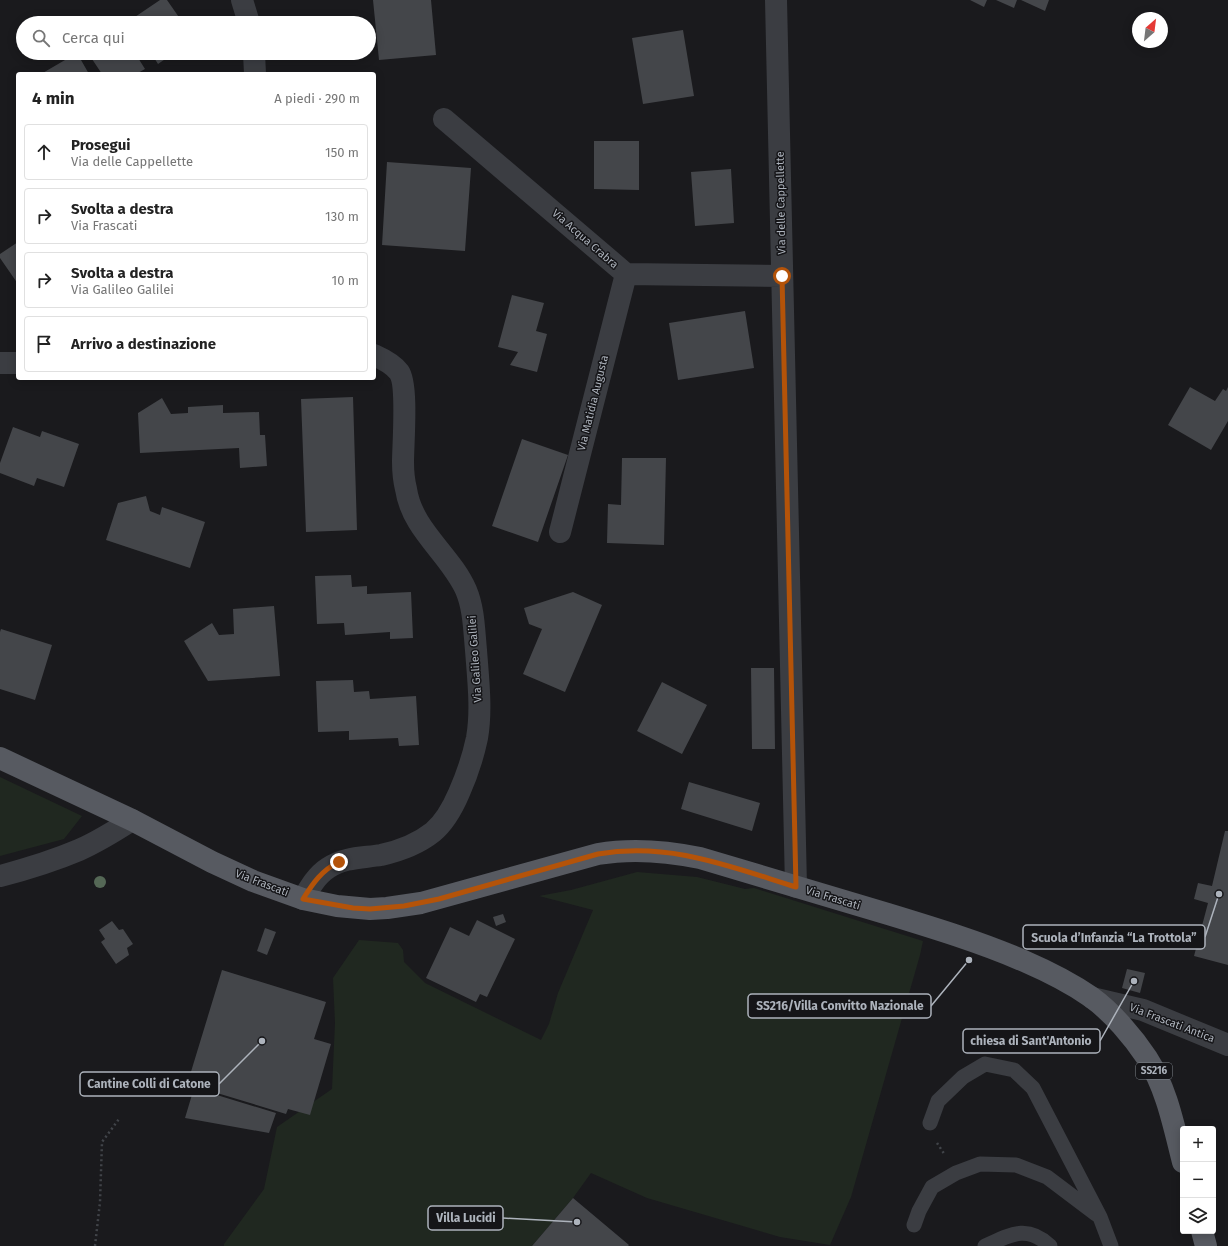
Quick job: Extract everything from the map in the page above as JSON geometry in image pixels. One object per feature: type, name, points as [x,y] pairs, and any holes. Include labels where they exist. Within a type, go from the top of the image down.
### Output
[{"type":"main road","name":"Via Frascati","points":[[0,758],[132,820],[233,872],[303,899],[331,905],[370,909],[404,906],[439,899],[598,854],[611,852],[661,851],[700,858],[952,934],[1022,960],[1050,973],[1092,998],[1112,1017],[1130,1036],[1147,1059],[1164,1094],[1180,1151]]},
{"type":"main road","points":[[1203,1234],[1206,1246]]},
{"type":"street","points":[[242,0],[247,16]]},
{"type":"street","name":"Via delle Cappellette","points":[[776,0],[796,887]]},
{"type":"street","points":[[254,60],[255,72]]},
{"type":"street","name":"Via Acqua Crabra","points":[[444,119],[626,274],[782,276]]},
{"type":"street","name":"Via Matidia Augusta","points":[[560,532],[626,274]]},
{"type":"street","name":"Via Galileo Galilei","points":[[303,899],[312,885],[329,867],[347,859],[394,852],[416,843],[434,831],[443,821],[457,798],[470,765],[477,736],[478,681],[470,602],[457,573],[429,538],[416,518],[408,499],[403,464],[403,381],[400,373],[393,366],[376,356]]},
{"type":"street","points":[[0,363],[16,363]]},
{"type":"street","points":[[0,876],[35,866],[79,850],[101,839],[132,820]]},
{"type":"street","name":"Via Frascati Antica","points":[[1092,998],[1144,1010],[1228,1045]]},
{"type":"lane","points":[[930,1123],[938,1101],[963,1077],[984,1064],[1014,1070],[1033,1088],[1100,1217],[1111,1246]]},
{"type":"lane","points":[[914,1225],[918,1210],[932,1187],[956,1173],[980,1164],[1016,1165],[1047,1177],[1100,1217]]},
{"type":"lane","points":[[985,1246],[1008,1241],[1012,1234],[1026,1233],[1039,1236],[1050,1246]]},
{"type":"path","points":[[95,1246],[100,1202],[102,1142],[119,1119]]},
{"type":"path","points":[[935,1139],[944,1154]]},
{"type":"shaded area","points":[[0,777],[82,816],[64,839],[0,856]]},
{"type":"shaded area","points":[[637,872],[697,877],[745,889],[754,888],[923,941],[851,1197],[830,1245],[780,1237],[647,1198],[591,1173],[573,1198],[532,1246],[224,1246],[264,1189],[277,1127],[332,1089],[335,1023],[333,978],[359,940],[398,943],[403,950],[404,962],[425,983],[541,1040],[549,1024],[558,993],[593,910],[539,896],[571,890]]},
{"type":"building","points":[[160,0],[167,0],[178,16],[136,16]]},
{"type":"building","points":[[373,0],[431,0],[436,55],[379,60],[376,16],[375,16]]},
{"type":"building","points":[[970,0],[987,0],[984,7]]},
{"type":"building","points":[[996,0],[1017,0],[1014,8]]},
{"type":"building","points":[[1021,0],[1049,0],[1045,11]]},
{"type":"building","points":[[683,30],[694,96],[643,104],[632,38]]},
{"type":"building","points":[[65,60],[81,60],[88,72],[44,72]]},
{"type":"building","points":[[93,60],[139,60],[145,69],[140,72],[101,72]]},
{"type":"building","points":[[155,60],[164,60],[158,64]]},
{"type":"building","points":[[594,141],[639,141],[639,190],[594,189]]},
{"type":"building","points":[[387,162],[471,168],[465,251],[382,245]]},
{"type":"building","points":[[731,169],[734,223],[695,226],[691,172]]},
{"type":"building","points":[[16,243],[16,281],[0,258],[0,254]]},
{"type":"building","points":[[512,295],[544,303],[536,331],[547,334],[537,372],[510,365],[518,352],[498,347]]},
{"type":"building","points":[[745,311],[754,368],[678,380],[669,323]]},
{"type":"building","points":[[1190,387],[1215,401],[1223,389],[1226,391],[1228,387],[1228,421],[1211,450],[1168,425]]},
{"type":"building","points":[[353,397],[357,530],[306,532],[301,399]]},
{"type":"building","points":[[162,398],[171,414],[188,413],[188,407],[223,405],[223,413],[259,412],[260,435],[265,435],[267,466],[240,468],[239,448],[140,453],[138,413]]},
{"type":"building","points":[[13,427],[40,437],[42,431],[79,444],[64,487],[37,478],[34,486],[0,473],[0,463]]},
{"type":"building","points":[[522,439],[568,455],[538,542],[492,526]]},
{"type":"building","points":[[622,458],[666,458],[664,545],[607,543],[608,504],[621,505]]},
{"type":"building","points":[[146,496],[150,511],[160,515],[162,507],[205,522],[190,568],[106,540],[118,503]]},
{"type":"building","points":[[351,575],[352,587],[367,586],[367,594],[411,592],[413,638],[390,639],[390,632],[345,635],[344,623],[317,624],[315,576]]},
{"type":"building","points":[[573,592],[602,605],[565,692],[523,674],[542,629],[529,624],[524,608]]},
{"type":"building","points":[[274,606],[280,676],[208,681],[184,641],[212,623],[219,635],[234,634],[233,609]]},
{"type":"building","points":[[1,629],[52,645],[35,700],[0,689]]},
{"type":"building","points":[[751,668],[774,668],[775,749],[752,749]]},
{"type":"building","points":[[353,680],[354,692],[369,691],[370,699],[416,696],[419,745],[399,746],[398,738],[349,740],[349,731],[318,732],[316,681]]},
{"type":"building","points":[[662,682],[707,705],[682,754],[637,731]]},
{"type":"building","points":[[689,782],[760,803],[752,831],[681,809]]},
{"type":"building","points":[[1225,831],[1228,831],[1228,965],[1194,956],[1208,903],[1194,899],[1198,883],[1212,886]]},
{"type":"building","points":[[503,914],[506,922],[496,926],[493,917]]},
{"type":"building","points":[[477,920],[515,939],[487,997],[480,994],[476,1002],[426,978],[450,927],[469,936]]},
{"type":"building","points":[[112,921],[119,930],[123,929],[133,944],[127,948],[129,955],[116,964],[101,942],[105,939],[99,930]]},
{"type":"building","points":[[265,928],[276,932],[267,955],[257,951]]},
{"type":"building","points":[[1127,969],[1145,973],[1140,993],[1122,988]]},
{"type":"building","points":[[222,970],[326,1002],[314,1039],[331,1044],[310,1115],[288,1109],[286,1114],[217,1093],[219,1084],[190,1075]]},
{"type":"building","points":[[194,1088],[276,1113],[269,1133],[185,1118]]},
{"type":"building","points":[[573,1198],[629,1245],[532,1246]]},
{"type":"place","name":"Scuola d’Infanzia “La Trottola”","points":[[1219,894]]},
{"type":"place","name":"SS216/Villa Convitto Nazionale","points":[[969,960]]},
{"type":"place","name":"chiesa di Sant'Antonio","points":[[1134,981]]},
{"type":"place","name":"Cantine Colli di Catone","points":[[262,1041]]},
{"type":"place","name":"Villa Lucidi","points":[[577,1222]]},
{"type":"route","points":[[339,862],[329,867],[322,873],[303,899],[353,908],[370,909],[404,906],[439,899],[598,854],[623,851],[661,851],[700,858],[796,887],[782,276]]}]
